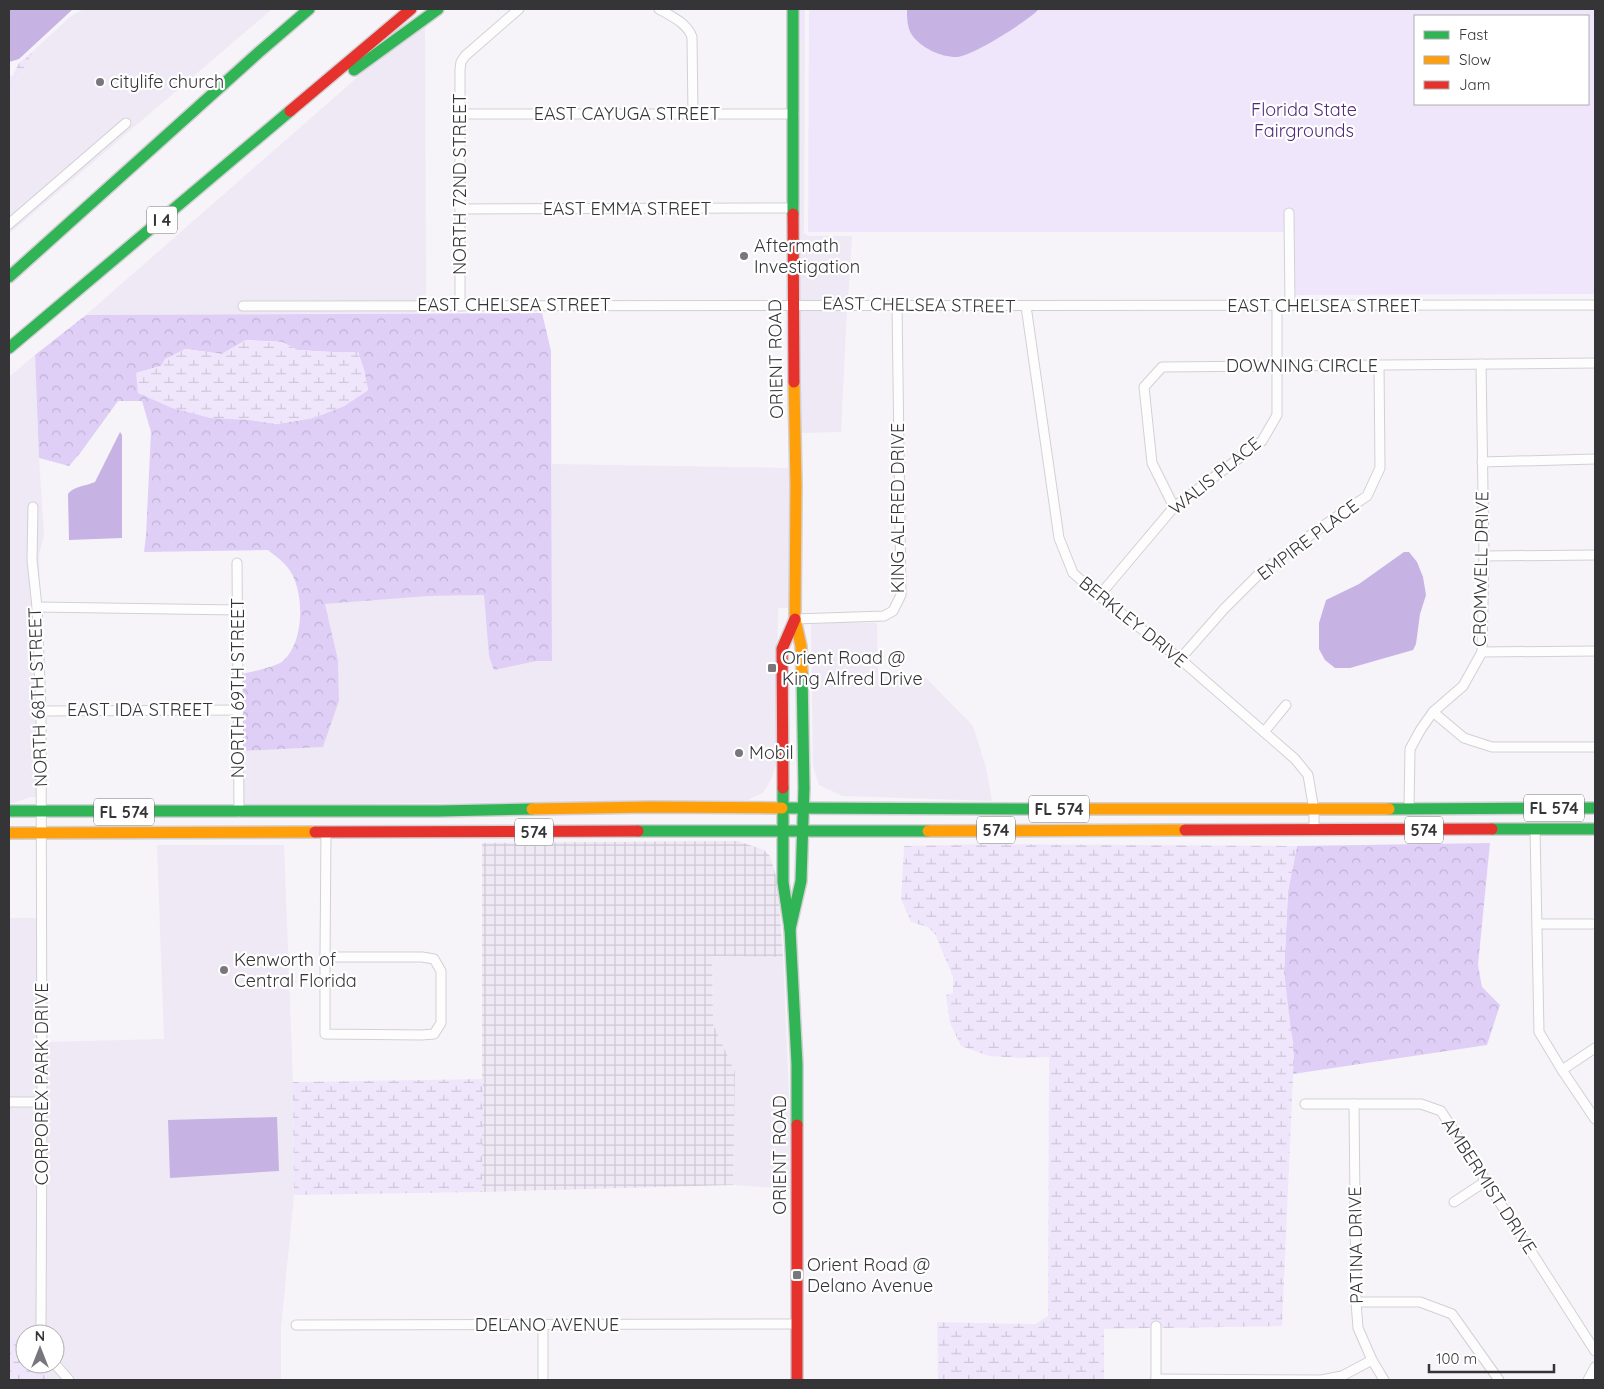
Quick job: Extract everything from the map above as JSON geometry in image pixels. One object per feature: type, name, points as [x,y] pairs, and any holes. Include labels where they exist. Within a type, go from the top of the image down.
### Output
[{"type":"main road","points":[[258,53],[302,9]]},
{"type":"main road","points":[[9,277],[309,9]]},
{"type":"main road","name":"I 4","points":[[9,348],[411,9]]},
{"type":"main road","points":[[314,91],[354,70],[438,9]]},
{"type":"main road","name":"ORIENT ROAD","points":[[790,929],[802,881],[804,807],[801,646],[795,619],[793,9]]},
{"type":"main road","name":"ORIENT ROAD","points":[[795,619],[782,650],[783,882],[790,929],[797,1064],[797,1380]]},
{"type":"main road","name":"FL 574","points":[[9,811],[481,811],[651,806],[1314,810],[1595,808]]},
{"type":"main road","points":[[1512,809],[1526,818],[1535,829],[1555,818],[1595,818]]},
{"type":"main road","points":[[242,812],[265,832],[289,812]]},
{"type":"main road","name":"574","points":[[9,833],[1595,829]]},
{"type":"street","name":"NORTH 72ND STREET","points":[[460,306],[461,62],[465,56],[519,9]]},
{"type":"street","points":[[659,9],[684,24],[692,37],[693,114]]},
{"type":"street","name":"EAST CAYUGA STREET","points":[[460,114],[794,114]]},
{"type":"street","points":[[9,224],[126,123]]},
{"type":"street","name":"EAST EMMA STREET","points":[[460,209],[794,208]]},
{"type":"street","points":[[1289,213],[1290,306]]},
{"type":"street","name":"EAST CHELSEA STREET","points":[[243,306],[793,304],[1026,306],[1595,305]]},
{"type":"street","name":"KING ALFRED DRIVE","points":[[795,619],[884,616],[893,611],[901,595],[897,305]]},
{"type":"street","name":"BERKLEY DRIVE","points":[[1026,306],[1059,538],[1073,572],[1099,596],[1180,659],[1296,759],[1308,775],[1314,810],[1314,830]]},
{"type":"street","name":"WALIS PLACE","points":[[1099,596],[1174,507],[1262,441],[1277,415],[1277,306]]},
{"type":"street","name":"DOWNING CIRCLE","points":[[1174,507],[1152,463],[1144,387],[1162,367],[1595,363]]},
{"type":"street","name":"CROMWELL DRIVE","points":[[1409,809],[1410,748],[1433,712],[1463,686],[1482,652],[1484,556],[1481,364]]},
{"type":"street","name":"EMPIRE PLACE","points":[[1180,659],[1224,609],[1260,574],[1320,528],[1367,496],[1380,468],[1379,366]]},
{"type":"street","points":[[1482,462],[1595,460]]},
{"type":"street","name":"NORTH 68TH STREET","points":[[33,507],[32,560],[37,607],[41,711],[41,833]]},
{"type":"street","points":[[1484,556],[1595,555]]},
{"type":"street","name":"NORTH 69TH STREET","points":[[237,563],[242,812]]},
{"type":"street","points":[[37,607],[238,610]]},
{"type":"street","points":[[1482,652],[1595,651]]},
{"type":"street","points":[[1264,732],[1286,705]]},
{"type":"street","name":"EAST IDA STREET","points":[[41,711],[239,710]]},
{"type":"street","points":[[1433,712],[1464,738],[1492,747],[1595,747]]},
{"type":"street","points":[[1535,829],[1539,1032],[1595,1119]]},
{"type":"street","points":[[325,957],[422,957],[434,959],[441,971],[441,1023],[434,1034],[325,1034],[325,957],[326,832]]},
{"type":"street","name":"CORPOREX PARK DRIVE","points":[[40,1324],[42,1102],[41,833]]},
{"type":"street","points":[[1537,924],[1595,924]]},
{"type":"street","points":[[1562,1070],[1595,1048]]},
{"type":"street","points":[[9,1102],[42,1102]]},
{"type":"street","name":"AMBERMIST DRIVE","points":[[1304,1104],[1421,1104],[1441,1110],[1595,1351]]},
{"type":"street","name":"PATINA DRIVE","points":[[1354,1104],[1356,1302],[1358,1328],[1372,1360],[1384,1380]]},
{"type":"street","points":[[1454,1202],[1486,1181]]},
{"type":"street","points":[[1356,1302],[1420,1302],[1452,1314],[1499,1380]]},
{"type":"street","points":[[543,1324],[543,1380]]},
{"type":"street","name":"DELANO AVENUE","points":[[296,1325],[797,1324]]},
{"type":"street","points":[[1156,1326],[1156,1379],[1321,1380],[1342,1376],[1372,1360]]},
{"type":"street","points":[[1588,1380],[1595,1367]]},
{"type":"shaded area","points":[[9,9],[73,9],[19,59],[9,62]]},
{"type":"shaded area","points":[[84,9],[272,9],[9,234],[9,230],[132,124],[126,116],[9,218],[9,88],[23,71],[33,51],[70,17]]},
{"type":"shaded area","points":[[907,9],[1039,9],[1024,22],[999,38],[974,51],[956,57],[932,51],[916,40],[909,29]]},
{"type":"shaded area","points":[[425,25],[426,301],[239,301],[239,310],[426,310],[426,313],[86,315],[377,60]]},
{"type":"shaded area","points":[[797,37],[805,41],[804,233],[808,236],[852,236],[848,300],[797,300]]},
{"type":"shaded area","points":[[797,309],[847,309],[841,432],[799,433]]},
{"type":"shaded area","points":[[35,355],[44,534],[39,555],[40,593],[37,560],[37,503],[29,502],[28,556],[36,711],[37,797],[9,803],[9,377]]},
{"type":"shaded area","points":[[120,432],[122,435],[122,538],[69,540],[68,494],[77,488],[95,482]]},
{"type":"shaded area","points":[[552,464],[791,468],[791,608],[778,608],[776,763],[772,778],[763,793],[748,800],[243,805],[243,751],[323,747],[339,701],[338,660],[325,604],[429,596],[485,595],[485,614],[494,670],[537,661],[552,661]]},
{"type":"shaded area","points":[[1404,552],[1409,552],[1417,562],[1423,577],[1426,595],[1420,614],[1416,644],[1413,650],[1350,668],[1335,668],[1325,660],[1319,649],[1319,623],[1326,600],[1359,584]]},
{"type":"shaded area","points":[[877,623],[878,674],[926,678],[973,726],[986,768],[992,801],[843,796],[819,785],[813,766],[811,624]]},
{"type":"shaded area","points":[[738,841],[764,850],[770,856],[777,879],[783,957],[712,956],[713,1024],[735,1072],[733,1185],[482,1192],[482,843]]},
{"type":"shaded area","points":[[157,845],[284,845],[293,1082],[294,1195],[281,1328],[281,1380],[75,1380],[65,1368],[65,1324],[45,1324],[46,1042],[164,1039]]},
{"type":"shaded area","points":[[9,918],[37,918],[38,1097],[9,1097]]},
{"type":"shaded area","points":[[712,955],[783,957],[793,1189],[733,1185],[735,1072],[713,1024]]},
{"type":"shaded area","points":[[38,1106],[36,1324],[15,1324],[15,1339],[9,1339],[9,1107]]},
{"type":"shaded area","points":[[277,1117],[279,1171],[170,1178],[168,1120]]},
{"type":"shaded area","points":[[44,1374],[58,1374],[63,1380],[48,1380]]},
{"type":"green space","points":[[797,9],[805,9],[805,41],[797,37]]},
{"type":"green space","name":"Florida State Fairgrounds","points":[[809,9],[1595,9],[1595,294],[1294,295],[1295,232],[808,232]]},
{"type":"green space","points":[[33,51],[23,71],[9,88],[9,76],[12,77],[19,63]]},
{"type":"green space","points":[[542,313],[551,351],[552,661],[537,661],[494,670],[489,656],[484,595],[429,596],[325,604],[338,660],[339,701],[323,747],[243,751],[243,674],[280,663],[290,652],[299,629],[300,615],[300,602],[294,577],[286,565],[268,550],[144,552],[151,432],[142,401],[118,401],[69,466],[39,458],[35,355],[86,315]],"holes":[[[246,340],[282,342],[297,350],[358,352],[368,390],[344,406],[313,418],[277,424],[251,420],[136,373],[161,366],[185,349],[222,354]]]},
{"type":"green space","points":[[246,340],[282,342],[297,350],[358,352],[368,390],[344,406],[313,418],[277,424],[251,420],[210,418],[172,408],[138,393],[136,373],[161,366],[165,359],[185,349],[222,354]]},
{"type":"green space","points":[[1490,843],[1478,965],[1482,987],[1500,1005],[1487,1045],[1293,1074],[1293,1042],[1284,972],[1288,891],[1297,846]]},
{"type":"green space","points":[[993,844],[1297,846],[1288,891],[1284,972],[1294,1055],[1282,1326],[1161,1328],[1160,1322],[1152,1321],[1152,1328],[1104,1329],[1104,1380],[938,1380],[937,1322],[1035,1324],[1048,1316],[1049,1057],[989,1056],[961,1046],[950,1023],[946,995],[953,993],[953,977],[935,934],[928,927],[911,922],[901,899],[904,846]]},
{"type":"green space","points":[[483,1079],[482,1192],[294,1195],[293,1082]]},
{"type":"green space","points":[[9,1339],[15,1339],[15,1374],[44,1374],[48,1380],[9,1380]]},
{"type":"traffic: fast","points":[[9,277],[309,9]]},
{"type":"traffic: fast","points":[[354,70],[438,9]]},
{"type":"traffic: fast","points":[[793,9],[793,214]]},
{"type":"traffic: fast","points":[[9,348],[290,111]]},
{"type":"traffic: fast","points":[[790,929],[801,881],[804,788],[802,672]]},
{"type":"traffic: fast","points":[[783,788],[783,882],[790,929],[797,1064],[797,1125]]},
{"type":"traffic: fast","points":[[782,808],[1049,809]]},
{"type":"traffic: fast","points":[[1389,809],[1595,808]]},
{"type":"traffic: fast","points":[[9,811],[439,811],[532,809]]},
{"type":"traffic: fast","points":[[1492,829],[1595,829]]},
{"type":"traffic: fast","points":[[638,831],[928,831]]},
{"type":"traffic: slow","points":[[794,382],[796,485],[795,619],[801,646],[802,672]]},
{"type":"traffic: slow","points":[[532,809],[651,807],[782,808]]},
{"type":"traffic: slow","points":[[1049,809],[1389,809]]},
{"type":"traffic: slow","points":[[928,831],[1185,830]]},
{"type":"traffic: slow","points":[[9,833],[315,832]]},
{"type":"traffic: jam","points":[[290,111],[411,9]]},
{"type":"traffic: jam","points":[[793,214],[794,382]]},
{"type":"traffic: jam","points":[[783,788],[782,649],[795,619]]},
{"type":"traffic: jam","points":[[1185,830],[1492,829]]},
{"type":"traffic: jam","points":[[315,832],[638,831]]},
{"type":"traffic: jam","points":[[797,1125],[797,1380]]},
{"type":"place","name":"citylife church","points":[[100,82]]},
{"type":"place","name":"Aftermath Investigation","points":[[744,256]]},
{"type":"place","name":"Orient Road @ King Alfred Drive","points":[[772,668]]},
{"type":"place","name":"Mobil","points":[[739,753]]},
{"type":"place","name":"Kenworth of Central Florida","points":[[224,970]]},
{"type":"place","name":"Orient Road @ Delano Avenue","points":[[797,1275]]}]
